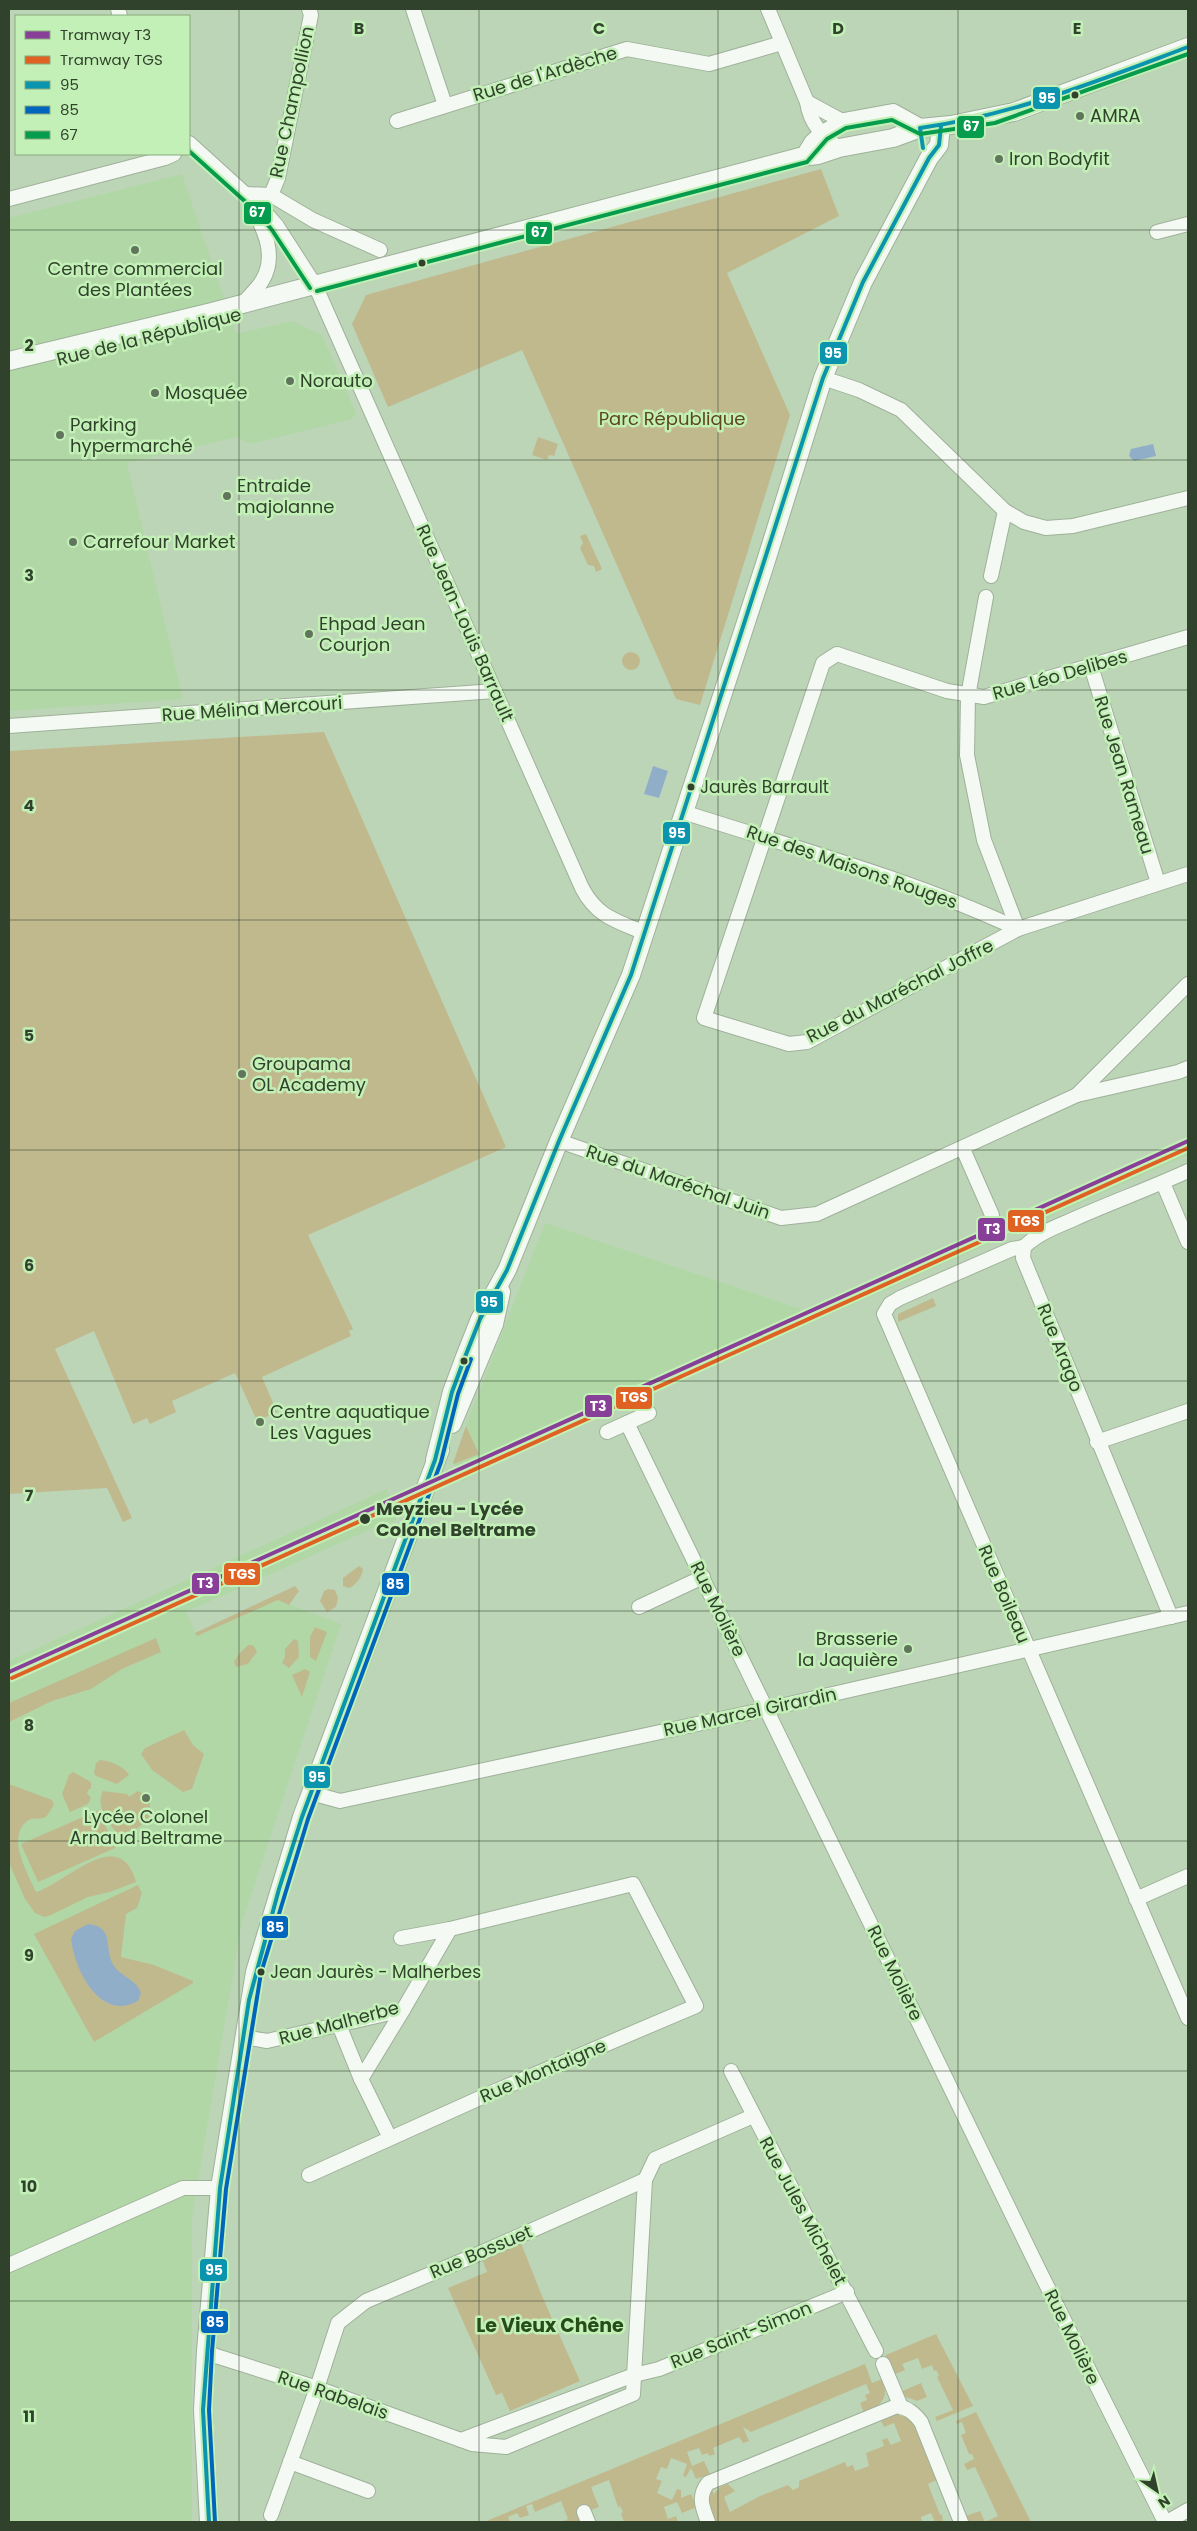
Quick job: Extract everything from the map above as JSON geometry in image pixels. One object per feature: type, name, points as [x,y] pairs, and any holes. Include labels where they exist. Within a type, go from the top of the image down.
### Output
[{"type":"main road","name":"Rue de la République","points":[[9,360],[242,304],[805,156],[818,156],[839,148],[893,138],[920,128],[941,126],[1014,112],[1188,47]]},
{"type":"main road","points":[[805,156],[813,143],[822,134],[844,122],[891,114],[906,118],[920,128],[923,147],[929,158]]},
{"type":"main road","points":[[891,114],[897,125],[893,138]]},
{"type":"main road","points":[[209,2522],[203,2410],[206,2351],[220,2188],[255,1972],[279,1889],[311,1793],[435,1460],[466,1396],[494,1324],[506,1270],[559,1141],[631,975],[766,564],[823,378],[863,282],[929,158],[939,145],[941,126]]},
{"type":"main road","name":"Rue de la République","points":[[9,372],[228,320],[316,285]]},
{"type":"street","name":"Rue Champollion","points":[[271,195],[278,178],[284,149],[311,15],[309,9]]},
{"type":"street","points":[[413,9],[445,105]]},
{"type":"street","points":[[768,9],[807,102],[809,116],[822,134],[839,148]]},
{"type":"street","name":"Rue de l'Ardèche","points":[[397,121],[627,49],[709,64],[782,43]]},
{"type":"street","points":[[807,102],[844,122]]},
{"type":"street","name":"Rue Jean-Louis Barrault","points":[[190,145],[246,194],[277,226],[316,285],[588,900],[595,908],[609,918],[645,932]]},
{"type":"street","points":[[9,199],[172,155]]},
{"type":"street","points":[[242,304],[262,281],[268,266],[268,238],[246,194],[271,195],[313,220],[380,250]]},
{"type":"street","points":[[1157,232],[1188,224]]},
{"type":"street","points":[[823,378],[859,390],[901,410],[1005,512],[1024,522],[1046,528],[1073,526],[1188,498]]},
{"type":"street","points":[[991,576],[1005,512]]},
{"type":"street","points":[[986,597],[968,696],[967,755],[984,840],[1018,929]]},
{"type":"street","name":"Rue Léo Delibes","points":[[766,838],[823,663],[837,654],[968,696],[984,697],[1188,636]]},
{"type":"street","name":"Rue Jean Rameau","points":[[1091,666],[1158,884]]},
{"type":"street","name":"Rue Mélina Mercouri","points":[[9,726],[495,691]]},
{"type":"street","name":"Rue des Maisons Rouges","points":[[683,812],[971,907],[1018,929]]},
{"type":"street","name":"Rue du Maréchal Joffre","points":[[766,838],[704,1018],[789,1044],[807,1042],[1018,929],[1188,874]]},
{"type":"street","name":"Rue du Maréchal Juin","points":[[559,1141],[781,1218],[817,1214],[963,1149],[1076,1095],[1188,984]]},
{"type":"street","points":[[1076,1095],[1178,1072],[1188,1068]]},
{"type":"street","points":[[963,1149],[992,1215]]},
{"type":"street","points":[[1024,1247],[1034,1237],[1117,1199],[1163,1183],[1188,1171]]},
{"type":"street","points":[[1163,1183],[1188,1242]]},
{"type":"street","name":"Rue Arago","points":[[1024,1247],[1023,1258],[1097,1442],[1171,1617]]},
{"type":"street","name":"Rue Boileau","points":[[1024,1247],[1012,1249],[900,1298],[890,1304],[884,1314],[1188,2018]]},
{"type":"street","points":[[1097,1442],[1188,1411]]},
{"type":"street","points":[[607,1432],[649,1413]]},
{"type":"street","name":"Rue Molière","points":[[627,1423],[1040,2272],[1166,2522]]},
{"type":"street","points":[[639,1607],[703,1576]]},
{"type":"street","name":"Rue Marcel Girardin","points":[[311,1793],[340,1801],[767,1709],[1188,1613]]},
{"type":"street","points":[[1136,1898],[1188,1876]]},
{"type":"street","name":"Rue Montaigne","points":[[309,2175],[696,2006],[632,1884],[450,1929]]},
{"type":"street","points":[[401,1938],[450,1929]]},
{"type":"street","name":"Rue Malherbe","points":[[244,2037],[267,2041],[403,2010],[450,1929]]},
{"type":"street","points":[[361,2079],[403,2010]]},
{"type":"street","points":[[339,2025],[361,2079],[390,2138]]},
{"type":"street","name":"Rue Jules Michelet","points":[[731,2071],[752,2116],[847,2292],[876,2350]]},
{"type":"street","points":[[645,2180],[655,2158],[752,2116]]},
{"type":"street","name":"Rue Rabelais","points":[[206,2351],[216,2356],[317,2388],[472,2444],[506,2447],[633,2394],[645,2180]]},
{"type":"street","name":"Rue Bossuet","points":[[271,2515],[317,2388],[338,2323],[366,2301],[483,2252],[645,2180]]},
{"type":"street","points":[[9,2265],[183,2188],[220,2188]]},
{"type":"street","name":"Rue Saint-Simon","points":[[634,2375],[660,2369],[847,2292]]},
{"type":"street","points":[[883,2364],[901,2407]]},
{"type":"street","points":[[461,2440],[634,2375]]},
{"type":"street","points":[[708,2522],[701,2500],[702,2491],[715,2479],[885,2409],[901,2407],[916,2414],[921,2422],[961,2522]]},
{"type":"street","points":[[290,2462],[368,2491]]},
{"type":"street","points":[[1166,2522],[1188,2510]]},
{"type":"shaded area","points":[[182,174],[236,334],[292,321],[322,335],[356,413],[352,419],[250,444],[237,437],[127,463],[183,699],[9,711],[9,218]]},
{"type":"shaded area","points":[[1188,1138],[1188,1155],[475,1473],[462,1482],[454,1464],[479,1454],[466,1426],[545,1223],[803,1310]]},
{"type":"shaded area","points":[[387,1489],[398,1513],[395,1522],[387,1522],[186,1612],[197,1636],[278,1600],[341,1624],[242,1922],[192,2216],[192,2522],[9,2522],[9,1661]]},
{"type":"green space","name":"Parc République","points":[[821,169],[839,216],[727,273],[790,415],[700,705],[676,699],[522,350],[388,407],[352,324],[366,295]]},
{"type":"green space","points":[[538,437],[558,444],[554,456],[549,455],[547,460],[532,455]]},
{"type":"green space","points":[[586,534],[602,569],[596,572],[594,566],[588,565],[580,548],[583,543],[580,536]]},
{"type":"green space","points":[[631,652],[637,655],[640,661],[637,667],[631,670],[625,667],[622,661],[625,655]]},
{"type":"green space","name":"Groupama OL Academy","points":[[324,732],[506,1147],[308,1235],[353,1329],[349,1331],[351,1336],[262,1377],[277,1412],[257,1421],[235,1373],[172,1401],[176,1412],[150,1424],[147,1418],[133,1424],[94,1331],[55,1349],[132,1518],[123,1522],[107,1488],[9,1494],[9,751]]},
{"type":"green space","points":[[933,1298],[936,1306],[898,1322],[898,1314]]},
{"type":"green space","points":[[466,1426],[479,1454],[454,1464],[453,1463]]},
{"type":"green space","points":[[359,1566],[363,1569],[354,1585],[349,1588],[343,1586],[343,1578]]},
{"type":"green space","points":[[295,1586],[299,1591],[289,1605],[278,1600],[197,1636],[195,1633]]},
{"type":"green space","points":[[328,1589],[335,1590],[338,1598],[336,1607],[327,1612],[320,1601],[324,1591]]},
{"type":"green space","points":[[315,1627],[327,1632],[316,1661],[310,1657],[310,1637]]},
{"type":"green space","points":[[156,1638],[161,1652],[122,1669],[91,1689],[52,1701],[9,1722],[9,1703]]},
{"type":"green space","points":[[294,1639],[298,1641],[299,1657],[289,1668],[282,1663],[285,1657],[285,1649]]},
{"type":"green space","points":[[248,1645],[253,1645],[257,1652],[248,1664],[236,1667],[234,1662]]},
{"type":"green space","points":[[305,1669],[310,1672],[302,1697],[292,1675]]},
{"type":"green space","points":[[184,1730],[193,1745],[204,1754],[192,1789],[183,1792],[152,1770],[141,1754],[145,1748]]},
{"type":"green space","points":[[100,1760],[116,1764],[129,1775],[117,1784],[96,1776],[94,1773],[96,1763]]},
{"type":"green space","points":[[73,1772],[91,1782],[91,1789],[87,1793],[91,1798],[88,1804],[70,1812],[62,1794],[69,1775]]},
{"type":"green space","points":[[9,1784],[52,1800],[54,1805],[46,1817],[27,1821],[21,1828],[18,1837],[24,1866],[36,1892],[91,1862],[105,1857],[118,1858],[128,1865],[136,1882],[110,1892],[88,1897],[51,1915],[44,1917],[35,1913],[25,1899],[9,1863]]},
{"type":"green space","points":[[103,1791],[127,1794],[129,1797],[138,1791],[150,1797],[150,1818],[122,1840],[102,1811],[101,1798]]},
{"type":"green space","points":[[99,1810],[115,1848],[38,1882],[21,1844]]},
{"type":"green space","points":[[138,1885],[142,1893],[137,1908],[126,1914],[121,1957],[154,1965],[193,1981],[193,1983],[94,2042],[34,1934]]},
{"type":"green space","points":[[521,2243],[542,2296],[580,2381],[510,2411],[502,2393],[496,2395],[448,2288],[487,2272],[482,2259]]},
{"type":"green space","points":[[936,2334],[973,2406],[937,2421],[935,2417],[953,2410],[937,2377],[939,2376],[936,2370],[934,2371],[932,2365],[922,2369],[918,2358],[902,2364],[905,2370],[893,2375],[886,2355]]},
{"type":"green space","points":[[865,2364],[872,2383],[882,2379],[885,2391],[882,2400],[875,2407],[864,2413],[860,2403],[867,2400],[865,2395],[870,2393],[866,2384],[751,2432],[743,2427],[749,2441],[743,2443],[739,2437],[713,2448],[715,2454],[709,2456],[708,2453],[702,2455],[699,2448],[687,2452],[692,2466],[704,2461],[710,2474],[696,2479],[691,2468],[686,2477],[683,2476],[687,2464],[671,2458],[667,2469],[661,2467],[656,2479],[662,2481],[657,2493],[672,2500],[677,2489],[681,2490],[681,2498],[691,2494],[697,2507],[682,2513],[677,2502],[664,2507],[668,2519],[676,2516],[678,2522],[624,2522],[621,2514],[623,2512],[620,2506],[618,2507],[609,2480],[591,2487],[599,2507],[588,2511],[581,2522],[561,2522],[568,2519],[561,2501],[535,2512],[532,2504],[526,2506],[529,2515],[520,2518],[517,2513],[508,2517],[510,2522],[484,2522]]},
{"type":"green space","points":[[921,2383],[927,2397],[917,2401],[901,2395],[900,2392]]},
{"type":"green space","points":[[976,2412],[1031,2522],[985,2522],[998,2516],[975,2467],[967,2470],[964,2464],[974,2459],[972,2454],[969,2454],[961,2435],[966,2433],[962,2422],[957,2424],[956,2421]]},
{"type":"green space","points":[[892,2413],[911,2419],[916,2427],[939,2479],[928,2484],[940,2515],[942,2514],[943,2522],[935,2522],[931,2513],[921,2517],[922,2522],[714,2522],[708,2499],[712,2490],[714,2494],[720,2487],[728,2484],[735,2491],[724,2497],[730,2512],[760,2496],[788,2485],[793,2490],[799,2487],[799,2481],[845,2462],[847,2467],[853,2465],[855,2471],[869,2466],[866,2453],[884,2446],[882,2440],[887,2438],[891,2445],[901,2441],[894,2423],[884,2427],[880,2418]]},
{"type":"green space","points":[[980,2511],[985,2522],[968,2522],[966,2516]]},
{"type":"water","points":[[1153,444],[1156,456],[1134,461],[1129,456],[1131,449]]},
{"type":"water","points":[[653,766],[668,771],[659,798],[644,794]]},
{"type":"water","points":[[88,1924],[97,1926],[106,1934],[109,1953],[114,1966],[139,1988],[141,1993],[138,2001],[124,2006],[112,2005],[101,1999],[84,1978],[73,1952],[71,1939],[75,1931]]},
{"type":"tram line","name":"T3","points":[[9,1672],[1188,1141]]},
{"type":"tram line","name":"TGS","points":[[12,1678],[1188,1148]]},
{"type":"transit line","name":"95","points":[[923,148],[920,128],[989,115],[1023,105],[1089,84],[1188,47]]},
{"type":"transit line","name":"67","points":[[317,291],[807,162],[827,139],[846,128],[892,120],[920,134],[995,123],[1188,54]]},
{"type":"transit line","name":"95","points":[[209,2522],[203,2410],[220,2188],[249,2000],[279,1889],[302,1817],[435,1460],[452,1392],[465,1357],[480,1319],[507,1270],[559,1141],[631,975],[823,378],[863,282],[929,158],[939,145],[941,126]]},
{"type":"transit line","name":"67","points":[[190,152],[258,213],[272,230],[310,288]]},
{"type":"transit line","name":"85","points":[[215,2522],[209,2410],[212,2351],[226,2189],[261,1973],[308,1819],[441,1462],[458,1394],[471,1359]]},
{"type":"place","name":"AMRA","points":[[1080,116]]},
{"type":"place","name":"Iron Bodyfit","points":[[999,159]]},
{"type":"place","name":"Centre commercial des Plantées","points":[[135,250]]},
{"type":"place","name":"Norauto","points":[[290,381]]},
{"type":"place","name":"Mosquée","points":[[155,393]]},
{"type":"place","name":"Parking hypermarché","points":[[60,435]]},
{"type":"place","name":"Entraide majolanne","points":[[227,496]]},
{"type":"place","name":"Carrefour Market","points":[[73,542]]},
{"type":"place","name":"Ehpad Jean Courjon","points":[[309,634]]},
{"type":"place","name":"Jaurès Barrault","points":[[691,787]]},
{"type":"place","name":"Groupama OL Academy","points":[[242,1074]]},
{"type":"place","name":"Centre aquatique Les Vagues","points":[[260,1422]]},
{"type":"place","name":"Meyzieu - Lycée Colonel Beltrame","points":[[365,1519]]},
{"type":"place","name":"Brasserie la Jaquière","points":[[908,1649]]},
{"type":"place","name":"Lycée Colonel Arnaud Beltrame","points":[[146,1798]]},
{"type":"place","name":"Jean Jaurès - Malherbes","points":[[261,1972]]},
{"type":"district","name":"Le Vieux Chêne","points":[[550,2325]]}]
